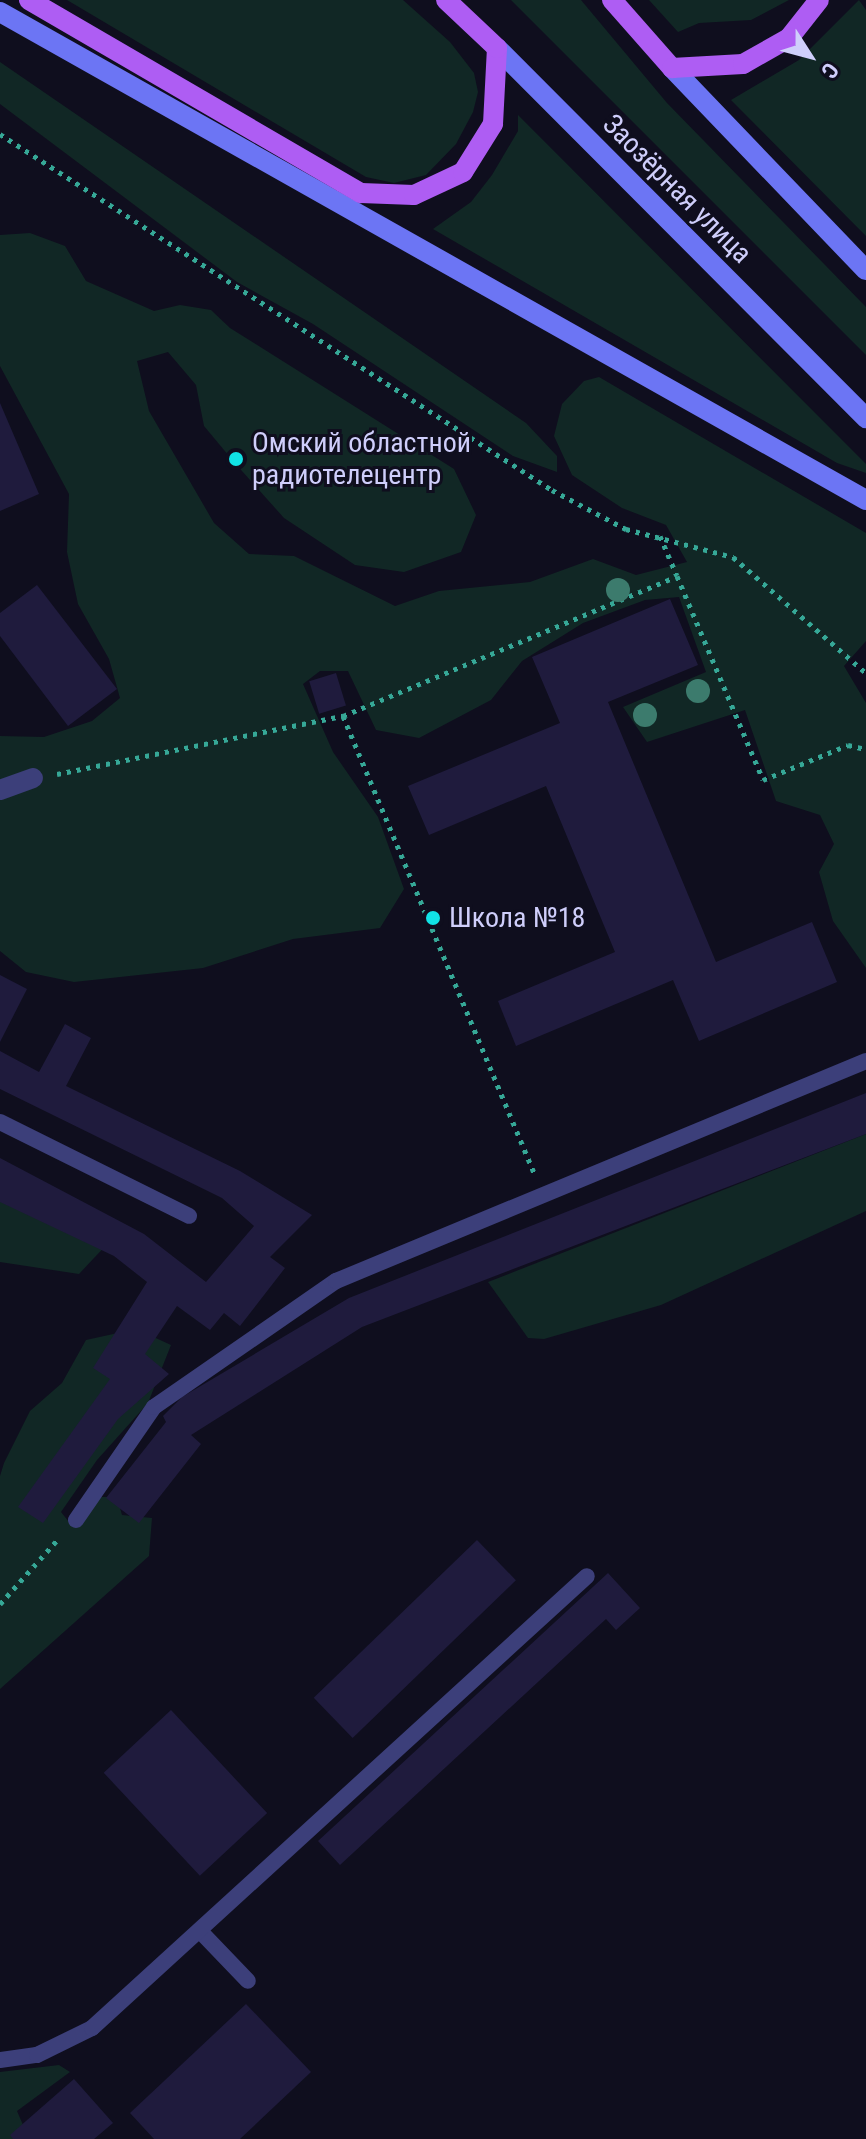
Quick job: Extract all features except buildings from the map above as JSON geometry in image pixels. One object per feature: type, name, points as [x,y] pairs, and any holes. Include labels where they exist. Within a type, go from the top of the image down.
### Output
[{"type":"main road","points":[[29,0],[361,193],[414,195],[463,172],[493,124],[497,48]]},
{"type":"main road","name":"Заозёрная улица","points":[[446,0],[866,418]]},
{"type":"main road","points":[[612,0],[672,68],[866,270]]},
{"type":"main road","points":[[672,68],[743,64],[789,38],[819,0]]},
{"type":"main road","points":[[0,12],[866,500]]},
{"type":"street","points":[[0,790],[33,778]]},
{"type":"lane","points":[[76,1520],[154,1407],[201,1370],[336,1281],[866,1061]]},
{"type":"lane","points":[[0,1122],[189,1216]]},
{"type":"lane","points":[[0,2060],[37,2055],[92,2028],[587,1576]]},
{"type":"lane","points":[[200,1931],[248,1981]]},
{"type":"path","points":[[0,134],[552,490],[626,529],[660,535],[733,557],[866,673]]},
{"type":"path","points":[[660,535],[763,780],[848,745],[866,749]]},
{"type":"path","points":[[33,778],[343,716],[677,576]]},
{"type":"path","points":[[343,716],[542,1194]]},
{"type":"path","points":[[0,1604],[76,1520]]},
{"type":"green space","points":[[67,0],[403,0],[450,42],[474,73],[478,92],[473,112],[456,144],[426,175],[394,183],[366,177]]},
{"type":"green space","points":[[511,0],[581,0],[667,103],[866,307],[866,355]]},
{"type":"green space","points":[[649,0],[789,0],[751,20],[699,23],[678,32]]},
{"type":"green space","points":[[859,0],[866,10],[866,236],[731,100],[799,60]]},
{"type":"green space","points":[[0,62],[526,423],[557,456],[557,472],[513,456],[313,324],[237,282],[0,104]]},
{"type":"green space","points":[[518,115],[866,464],[866,473],[837,463],[433,229],[471,202],[492,175],[518,131]]},
{"type":"green space","points":[[30,233],[65,246],[86,281],[154,311],[180,305],[211,310],[230,328],[454,469],[476,515],[461,552],[404,572],[355,565],[284,518],[234,462],[204,426],[196,385],[168,352],[137,361],[149,411],[214,523],[249,554],[294,556],[395,606],[439,591],[530,582],[593,559],[636,575],[687,562],[666,525],[622,508],[572,475],[554,436],[562,404],[584,381],[599,377],[866,533],[866,641],[844,666],[866,703],[866,968],[833,921],[819,872],[834,844],[820,815],[776,801],[745,710],[647,742],[623,707],[706,672],[679,597],[645,600],[583,623],[522,661],[491,700],[419,738],[376,730],[348,671],[320,671],[303,684],[333,752],[378,817],[404,889],[380,928],[293,939],[203,968],[74,982],[26,972],[0,951],[0,736],[44,737],[92,721],[120,698],[109,659],[78,604],[67,552],[69,494],[0,366],[0,235]]},
{"type":"green space","points":[[866,1134],[866,1211],[661,1305],[544,1339],[528,1338],[488,1282]]},
{"type":"green space","points":[[0,1184],[110,1241],[79,1274],[0,1262]]},
{"type":"green space","points":[[136,1329],[171,1345],[148,1403],[97,1460],[61,1512],[73,1527],[101,1497],[117,1497],[122,1515],[152,1518],[149,1556],[0,1689],[0,1476],[4,1463],[30,1411],[62,1383],[86,1340]]},
{"type":"green space","points":[[59,2065],[70,2072],[17,2111],[29,2139],[0,2139],[0,2072]]},
{"type":"place","name":"Омский областной радиотелецентр","points":[[236,459]]},
{"type":"place","name":"Школа №18","points":[[433,918]]}]
